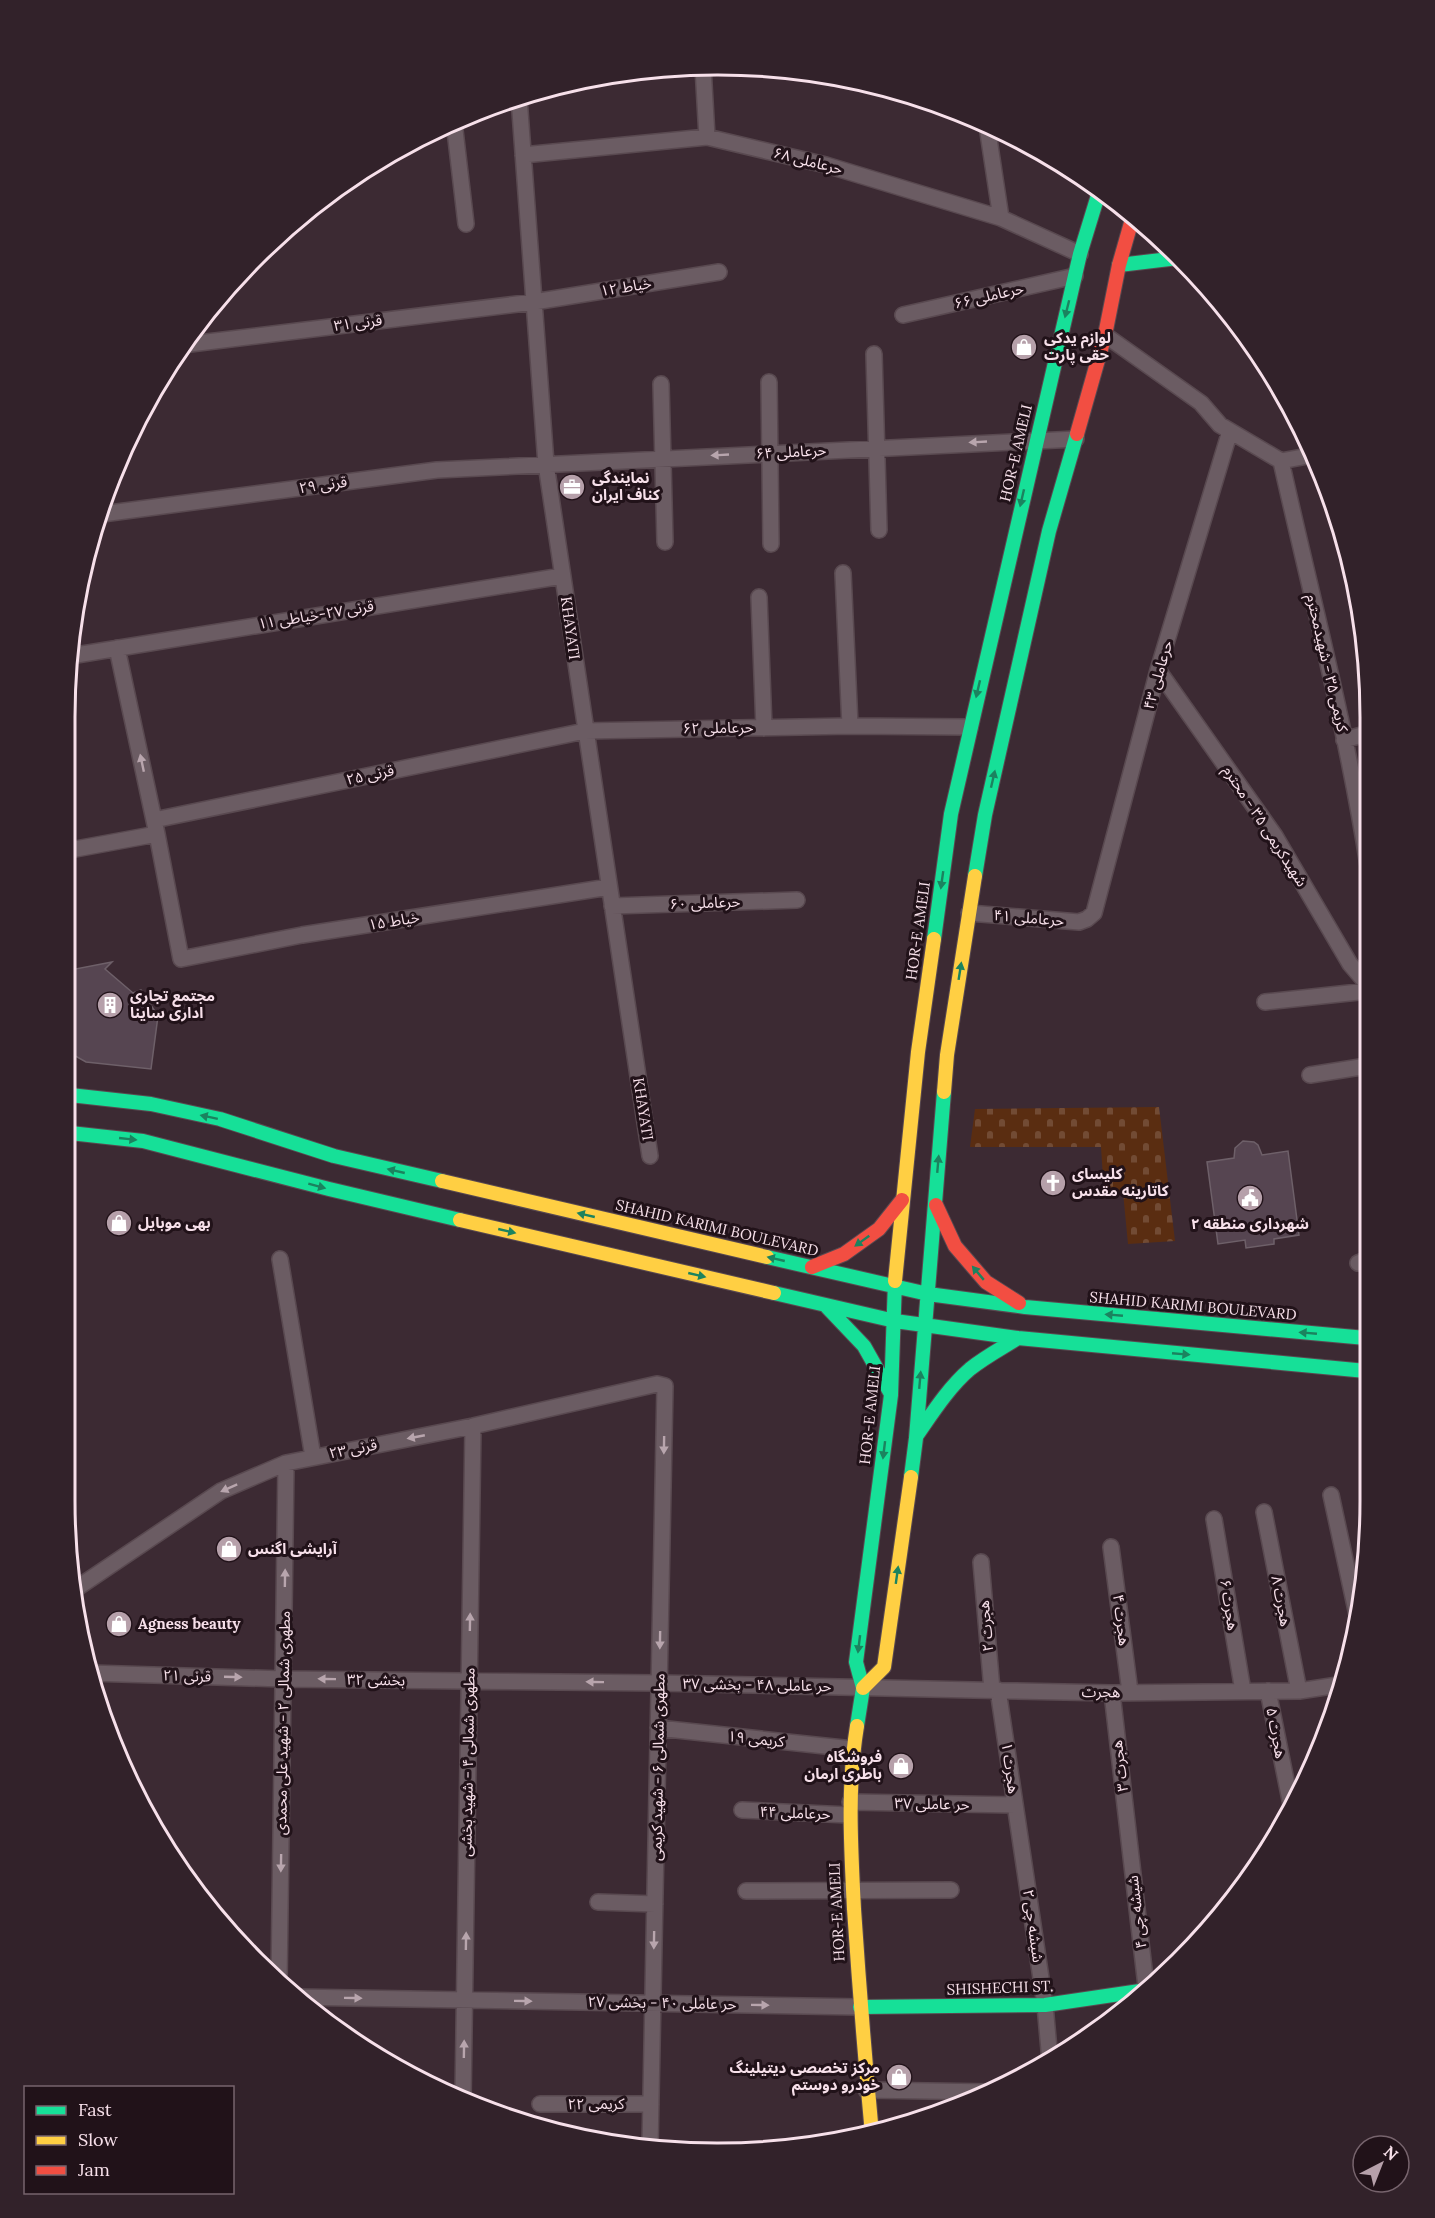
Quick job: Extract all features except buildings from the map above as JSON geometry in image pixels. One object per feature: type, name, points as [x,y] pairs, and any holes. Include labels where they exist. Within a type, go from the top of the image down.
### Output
[{"type":"main road","name":"HOR-E AMELI","points":[[871,2124],[866,2090],[852,1892],[849,1808],[853,1749],[863,1688],[856,1662],[891,1395],[895,1321],[894,1287],[918,1053],[951,814],[1036,439],[1080,254],[1097,199]]},
{"type":"main road","points":[[863,1688],[884,1668],[916,1438],[947,1055],[988,804],[1050,531],[1105,335],[1119,265],[1130,225]]},
{"type":"main road","points":[[1119,265],[1168,259]]},
{"type":"main road","name":"SHAHID KARIMI BOULEVARD","points":[[75,1096],[151,1104],[220,1119],[334,1156],[928,1294],[1025,1307],[1360,1337]]},
{"type":"main road","points":[[75,1134],[143,1141],[329,1190],[895,1321],[1018,1338],[1360,1370]]},
{"type":"main road","points":[[812,1268],[844,1254],[879,1229],[902,1200]]},
{"type":"main road","points":[[935,1203],[955,1246],[986,1282],[1025,1307]]},
{"type":"main road","points":[[825,1305],[864,1346],[891,1395]]},
{"type":"main road","points":[[916,1438],[942,1397],[977,1364],[1018,1338]]},
{"type":"main road","name":"SHISHECHI ST.","points":[[860,2007],[1045,2005],[1131,1992]]},
{"type":"street","points":[[703,75],[707,137]]},
{"type":"street","name":"KHAYATI","points":[[520,106],[546,464],[650,1156]]},
{"type":"street","points":[[455,131],[466,224]]},
{"type":"street","points":[[988,135],[1001,218]]},
{"type":"street","name":"حرعاملی ۶۸","points":[[523,155],[707,137],[826,165],[1001,218],[1080,254]]},
{"type":"street","name":"خیاط ۱۲","points":[[534,302],[719,272]]},
{"type":"street","name":"حرعاملی ۶۶","points":[[903,315],[1075,276]]},
{"type":"street","name":"قرنی ۳۱","points":[[196,343],[534,302]]},
{"type":"street","points":[[1105,335],[1201,403],[1220,425],[1281,461],[1304,457]]},
{"type":"street","points":[[874,354],[879,530]]},
{"type":"street","points":[[769,381],[771,544]]},
{"type":"street","points":[[661,384],[665,542]]},
{"type":"street","name":"حرعاملی ۴۳","points":[[1088,919],[1094,913],[1158,670],[1230,431]]},
{"type":"street","name":"حرعاملی ۶۴","points":[[546,464],[1036,439],[1076,439]]},
{"type":"street","name":"کریمی ۳۵ - شهیدمحترم","points":[[1281,461],[1360,802]]},
{"type":"street","name":"قرنی ۲۹","points":[[108,513],[437,470],[546,464]]},
{"type":"street","points":[[843,573],[850,726]]},
{"type":"street","name":"قرنی ۲۷-خیاطی ۱۱","points":[[78,655],[562,576]]},
{"type":"street","points":[[759,597],[764,728]]},
{"type":"street","points":[[117,648],[155,827]]},
{"type":"street","name":"شهیدکریمی ۳۵ - محترم","points":[[1158,670],[1275,837],[1350,964],[1360,976]]},
{"type":"street","name":"حرعاملی ۶۲","points":[[585,730],[850,726],[970,727]]},
{"type":"street","name":"قرنی ۲۵","points":[[75,849],[155,827],[585,730]]},
{"type":"street","points":[[1344,740],[1360,736]]},
{"type":"street","name":"خیاط ۱۵","points":[[155,827],[181,959],[302,935],[609,887]]},
{"type":"street","name":"حرعاملی ۶۰","points":[[612,906],[797,900]]},
{"type":"street","name":"حرعاملی ۴۱","points":[[969,913],[1079,922],[1088,919]]},
{"type":"street","points":[[1264,1002],[1360,992]]},
{"type":"street","points":[[1310,1075],[1360,1067]]},
{"type":"street","points":[[280,1259],[313,1456]]},
{"type":"street","name":"قرنی ۲۳","points":[[80,1586],[221,1491],[286,1463],[473,1426],[657,1384],[665,1386]]},
{"type":"street","name":"مطهری شمالی ۶ - شهید کریمی","points":[[650,2140],[665,1386]]},
{"type":"street","name":"مطهری شمالی ۴ - شهید بخشی","points":[[463,2090],[473,1426]]},
{"type":"street","name":"مطهری شمالی ۲ - شهید علی محمدی","points":[[279,1970],[286,1463]]},
{"type":"street","points":[[1331,1495],[1353,1596]]},
{"type":"street","name":"هجرت ۸","points":[[1264,1512],[1299,1691]]},
{"type":"street","name":"هجرت ۶","points":[[1214,1519],[1243,1691]]},
{"type":"street","name":"هجرت ۴","points":[[1112,1547],[1130,1692]]},
{"type":"street","name":"هجرت ۲","points":[[981,1562],[995,1690]]},
{"type":"street","name":"قرنی ۲۱","points":[[99,1673],[283,1679]]},
{"type":"street","name":"بخشی ۳۲","points":[[283,1679],[470,1681]]},
{"type":"street","name":"حر عاملی ۴۸ - بخشی ۳۷","points":[[470,1681],[863,1688]]},
{"type":"street","name":"هجرت","points":[[863,1688],[1112,1693],[1299,1691],[1332,1688]]},
{"type":"street","name":"هجرت ۱","points":[[995,1690],[1021,1846]]},
{"type":"street","name":"هجرت ۵","points":[[1268,1691],[1289,1794]]},
{"type":"street","name":"هجرت ۳","points":[[1112,1693],[1129,1839]]},
{"type":"street","name":"کریمی ۱۹","points":[[658,1728],[853,1749]]},
{"type":"street","name":"حر عاملی ۳۷","points":[[849,1808],[1015,1805]]},
{"type":"street","name":"حرعاملی ۴۴","points":[[742,1810],[849,1808]]},
{"type":"street","name":"شیشه چی ۴","points":[[1129,1839],[1145,1980]]},
{"type":"street","name":"شیشه چی ۲","points":[[1021,1846],[1045,2005],[1049,2051]]},
{"type":"street","points":[[746,1891],[951,1890]]},
{"type":"street","points":[[598,1902],[655,1904]]},
{"type":"street","name":"حر عاملی ۴۰ - بخشی ۲۷","points":[[310,1997],[860,2007]]},
{"type":"street","points":[[866,2090],[968,2092]]},
{"type":"street","name":"کریمی ۲۲","points":[[540,2104],[651,2104]]},
{"type":"green space","points":[[1159,1107],[1175,1241],[1128,1244],[1123,1192],[1104,1193],[1101,1147],[970,1147],[975,1109]]},
{"type":"traffic: fast","points":[[934,939],[951,814],[1080,254],[1097,199]]},
{"type":"traffic: fast","points":[[1119,265],[1168,259]]},
{"type":"traffic: fast","points":[[975,876],[985,815],[1049,531],[1077,434]]},
{"type":"traffic: fast","points":[[911,1477],[944,1092]]},
{"type":"traffic: fast","points":[[75,1096],[151,1104],[220,1119],[334,1156],[442,1181]]},
{"type":"traffic: fast","points":[[75,1134],[143,1141],[460,1220]]},
{"type":"traffic: fast","points":[[767,1257],[928,1294],[1025,1307],[1360,1337]]},
{"type":"traffic: fast","points":[[857,1726],[863,1688],[856,1662],[891,1395],[895,1281]]},
{"type":"traffic: fast","points":[[774,1293],[895,1321],[1018,1338],[1360,1370]]},
{"type":"traffic: fast","points":[[825,1305],[864,1346],[891,1394]]},
{"type":"traffic: fast","points":[[917,1435],[962,1376],[982,1360],[1018,1338]]},
{"type":"traffic: fast","points":[[860,2007],[1045,2005],[1131,1992]]},
{"type":"traffic: slow","points":[[944,1092],[947,1055],[975,876]]},
{"type":"traffic: slow","points":[[895,1281],[918,1052],[934,939]]},
{"type":"traffic: slow","points":[[442,1181],[767,1257]]},
{"type":"traffic: slow","points":[[460,1220],[774,1293]]},
{"type":"traffic: slow","points":[[863,1688],[884,1667],[911,1477]]},
{"type":"traffic: slow","points":[[857,1726],[851,1795],[852,1863],[871,2124]]},
{"type":"traffic: jam","points":[[1077,434],[1105,335],[1119,265],[1130,225]]},
{"type":"traffic: jam","points":[[812,1267],[844,1254],[879,1229],[902,1200]]},
{"type":"traffic: jam","points":[[936,1205],[955,1246],[986,1282],[1019,1303]]},
{"type":"place","name":"لوازم یدکی حقی پارت","points":[[1024,347]]},
{"type":"place","name":"نمایندگی کناف ایران","points":[[572,487]]},
{"type":"place","name":"مجتمع تجاری اداری ساینا","points":[[110,1005]]},
{"type":"place","name":"کلیسای کاتارینه مقدس","points":[[1053,1183]]},
{"type":"place","name":"شهرداری منطقه ۲","points":[[1250,1198]]},
{"type":"place","name":"بهی موبایل","points":[[119,1223]]},
{"type":"place","name":"آرایشی اگنس","points":[[229,1549]]},
{"type":"place","name":"Agness beauty","points":[[119,1624]]},
{"type":"place","name":"فروشگاه باطری ارمان","points":[[901,1766]]},
{"type":"place","name":"مرکز تخصصی دیتیلینگ خودرو دوستم","points":[[899,2077]]}]
